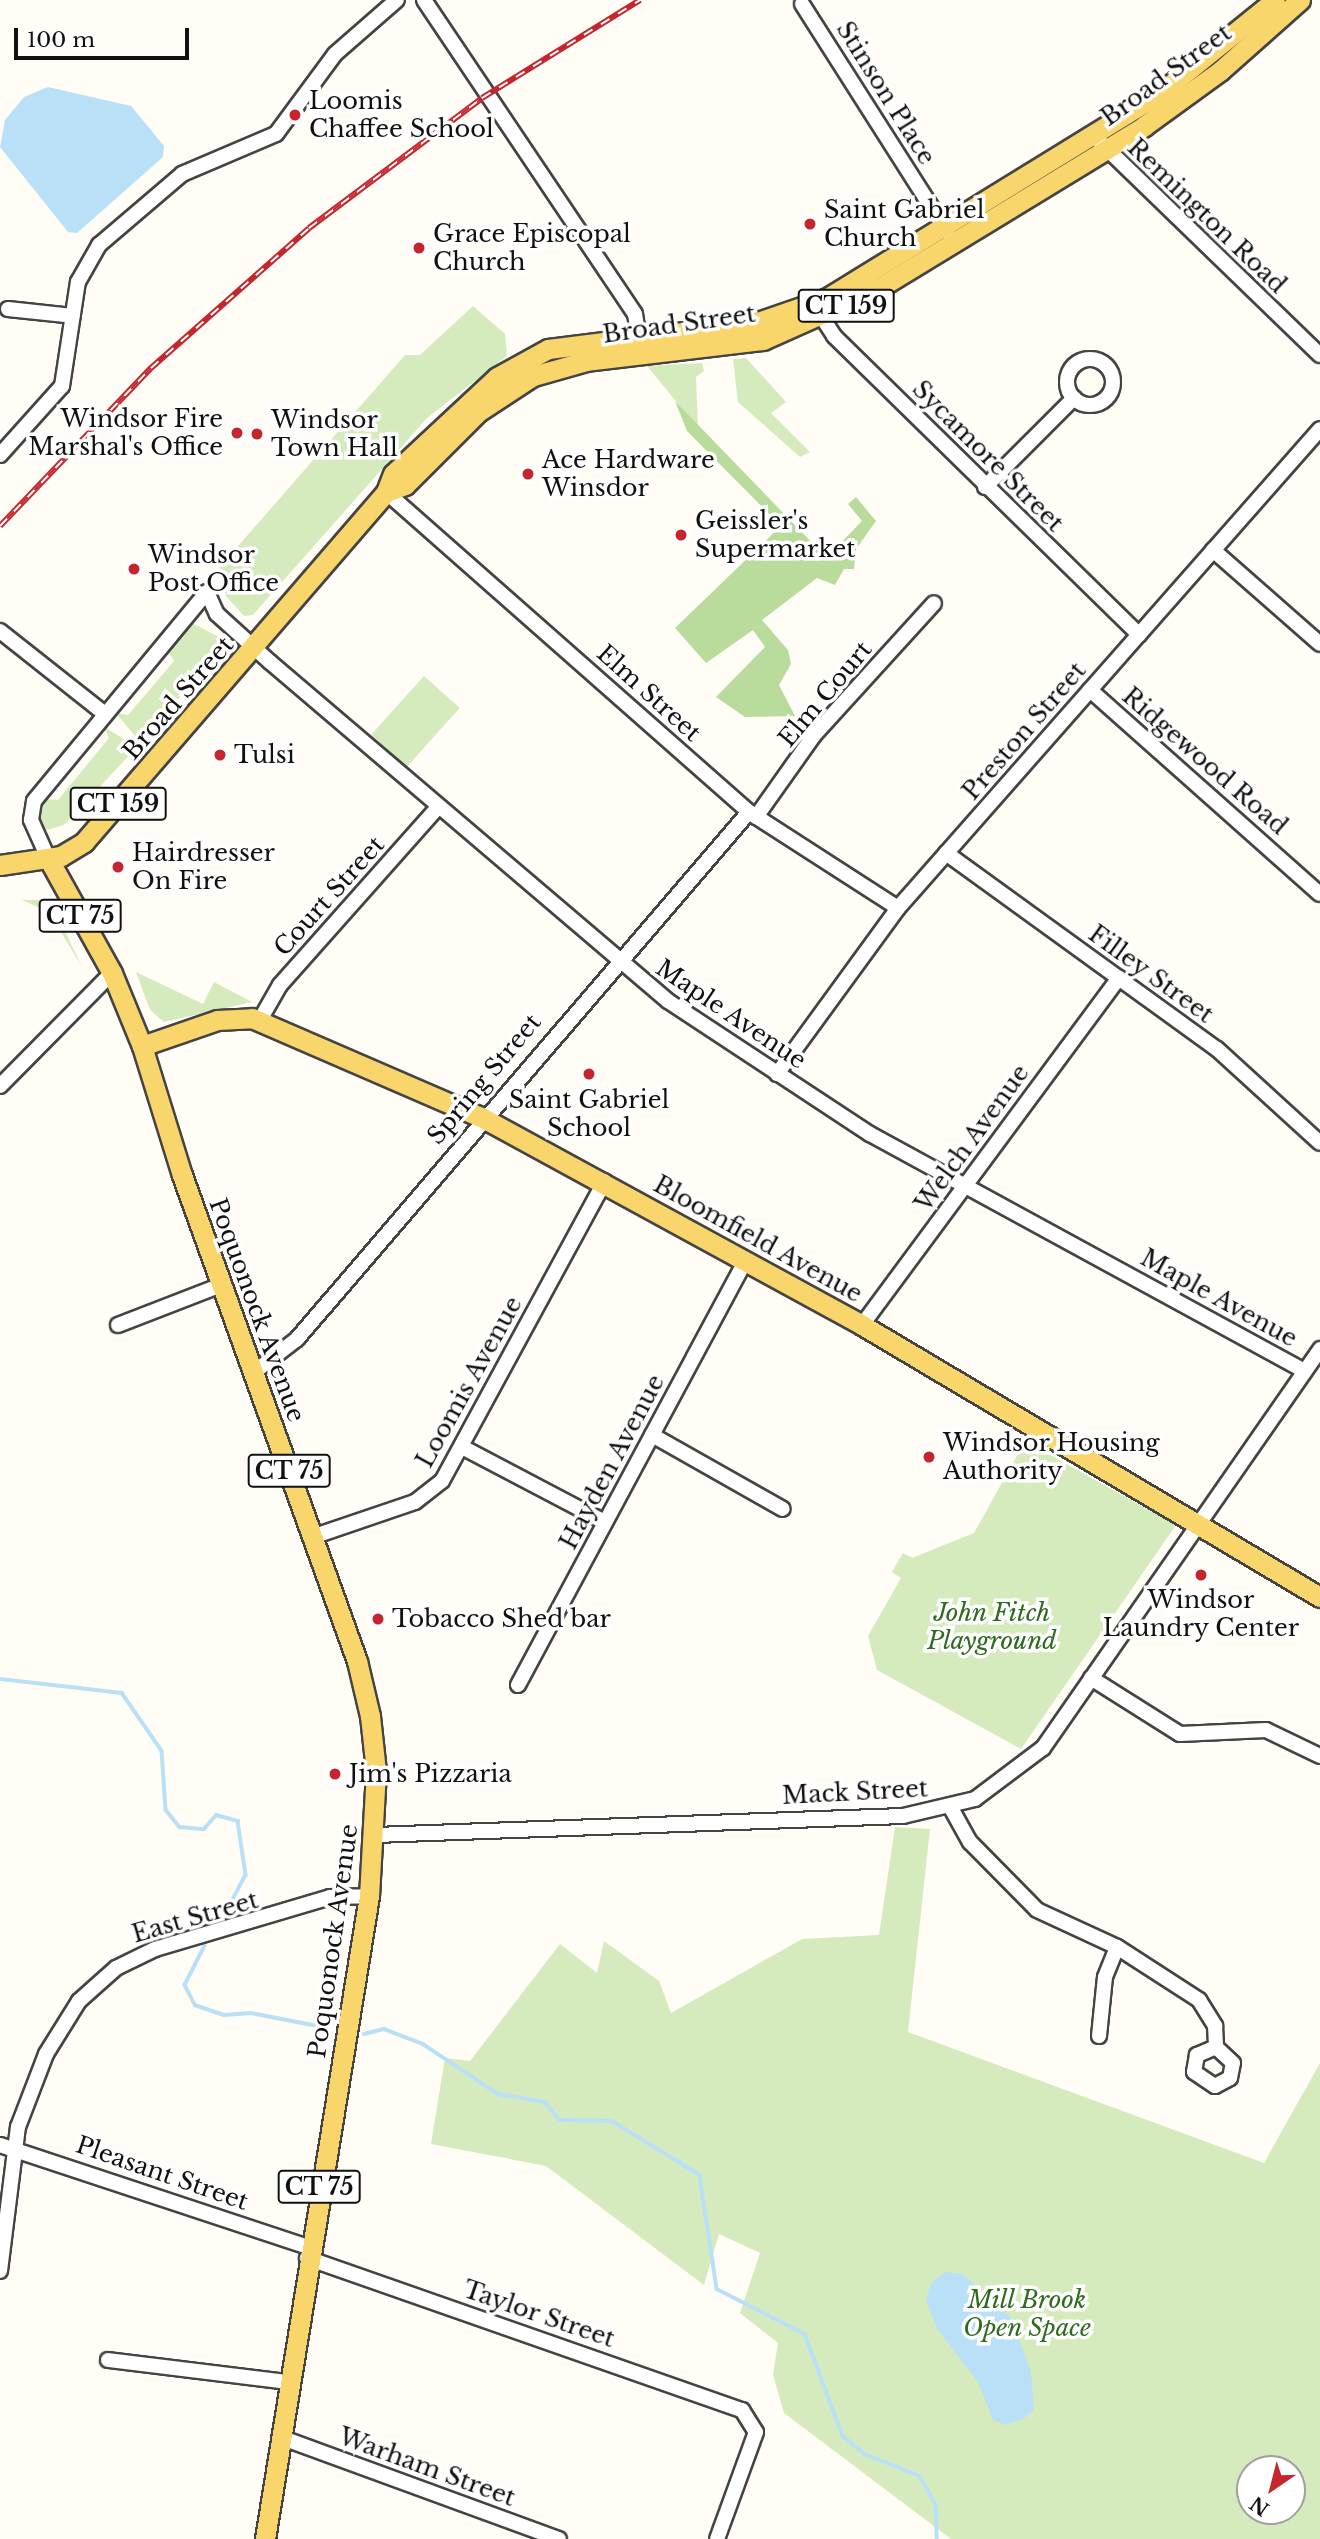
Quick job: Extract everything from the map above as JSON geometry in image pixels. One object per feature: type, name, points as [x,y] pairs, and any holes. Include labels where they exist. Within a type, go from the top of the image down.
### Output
[{"type":"main road","name":"Broad Street","points":[[1100,143],[1208,58],[1275,0]]},
{"type":"main road","name":"Broad Street","points":[[48,859],[84,842],[386,492],[405,485],[484,396],[529,368],[558,366],[817,311],[949,236],[1220,71],[1300,0]]},
{"type":"main road","name":"CT 159","points":[[0,865],[48,859]]},
{"type":"main road","name":"Poquonock Avenue","points":[[48,859],[111,973],[142,1046],[221,1285],[312,1537],[370,1716],[376,1835],[369,1896],[286,2382],[265,2539]]},
{"type":"main road","name":"Bloomfield Avenue","points":[[142,1046],[216,1020],[261,1020],[481,1117],[605,1181],[862,1325],[1198,1521],[1320,1597]]},
{"type":"street","points":[[0,455],[62,386],[73,316],[84,269],[108,235],[182,173],[276,134],[342,47],[397,0]]},
{"type":"street","points":[[424,0],[635,314],[640,347]]},
{"type":"street","name":"Stinson Place","points":[[803,4],[949,236]]},
{"type":"street","name":"Remington Road","points":[[1100,143],[1320,355]]},
{"type":"street","points":[[8,309],[73,316]]},
{"type":"street","name":"Sycamore Street","points":[[817,311],[985,487],[1139,635]]},
{"type":"street","points":[[985,487],[1074,398]]},
{"type":"street","name":"Preston Street","points":[[777,1074],[898,908],[1320,429]]},
{"type":"street","name":"Elm Street","points":[[386,492],[752,814],[898,908]]},
{"type":"street","points":[[1213,550],[1320,644]]},
{"type":"street","name":"Maple Avenue","points":[[207,592],[214,611],[616,961],[777,1074],[965,1186],[1305,1371]]},
{"type":"street","name":"Broad Street","points":[[48,859],[32,826],[31,806],[207,592]]},
{"type":"street","name":"Elm Court","points":[[752,814],[814,735],[934,603]]},
{"type":"street","points":[[0,631],[104,714]]},
{"type":"street","name":"Ridgewood Road","points":[[1090,690],[1320,894]]},
{"type":"street","name":"Court Street","points":[[261,1020],[274,993],[439,806]]},
{"type":"street","name":"Spring Street","points":[[253,1373],[292,1345],[481,1117],[616,961],[752,814]]},
{"type":"street","name":"Filley Street","points":[[946,853],[1217,1049],[1320,1143]]},
{"type":"street","points":[[0,1086],[111,973]]},
{"type":"street","name":"Welch Avenue","points":[[862,1325],[1118,978]]},
{"type":"street","name":"Loomis Avenue","points":[[312,1537],[415,1502],[442,1481],[605,1181]]},
{"type":"street","name":"Hayden Avenue","points":[[518,1685],[746,1260]]},
{"type":"street","points":[[118,1325],[221,1285]]},
{"type":"street","name":"Mack Street","points":[[376,1835],[903,1816],[951,1808],[1024,1768],[1091,1678],[1320,1349]]},
{"type":"street","points":[[652,1435],[783,1508]]},
{"type":"street","points":[[462,1447],[605,1522]]},
{"type":"street","points":[[1091,1678],[1180,1734],[1266,1730],[1320,1756]]},
{"type":"street","points":[[951,1808],[970,1842],[1037,1910],[1117,1947],[1199,2000],[1215,2026],[1216,2047]]},
{"type":"street","name":"East Street","points":[[0,2271],[15,2168],[6,2147],[63,2023],[116,1968],[155,1949],[330,1897],[369,1896]]},
{"type":"street","points":[[1099,2036],[1105,1977],[1117,1947]]},
{"type":"street","name":"Pleasant Street","points":[[6,2147],[308,2252]]},
{"type":"street","name":"Taylor Street","points":[[308,2252],[752,2418],[756,2432],[717,2539]]},
{"type":"street","points":[[108,2360],[286,2382]]},
{"type":"street","name":"Warham Street","points":[[280,2437],[559,2539]]},
{"type":"green space","points":[[473,306],[505,334],[507,356],[427,418],[253,615],[244,616],[226,596],[218,569],[405,355],[420,355]]},
{"type":"green space","points":[[746,358],[786,402],[771,413],[810,452],[800,457],[738,402],[733,359]]},
{"type":"green space","points":[[702,363],[704,371],[696,377],[698,428],[647,366]]},
{"type":"green space","points":[[675,401],[821,552],[831,553],[862,521],[848,504],[856,497],[876,521],[856,549],[854,569],[844,569],[835,585],[817,578],[762,620],[788,650],[791,664],[779,685],[795,716],[745,717],[716,697],[765,647],[753,630],[706,663],[675,628],[781,526],[687,431]]},
{"type":"green space","points":[[192,623],[219,637],[222,652],[139,741],[116,713],[128,715],[174,661],[168,651]]},
{"type":"green space","points":[[424,676],[460,708],[407,767],[371,735]]},
{"type":"green space","points":[[104,727],[137,747],[64,825],[47,830],[39,816],[44,799],[58,800],[109,738]]},
{"type":"green space","points":[[22,900],[50,900],[82,967],[49,912]]},
{"type":"green space","points":[[136,972],[203,1004],[214,982],[252,1002],[164,1022],[150,1010]]},
{"type":"green space","name":"John Fitch Playground","points":[[1025,1441],[1176,1525],[1021,1749],[877,1670],[868,1636],[901,1578],[892,1572],[903,1553],[912,1558],[974,1533]]},
{"type":"green space","name":"Mill Brook Open Space","points":[[895,1827],[930,1829],[908,2032],[1264,2163],[1320,2063],[1320,2539],[951,2539],[784,2413],[773,2375],[778,2343],[740,2313],[760,2253],[719,2234],[704,2285],[546,2166],[431,2144],[445,2058],[470,2061],[560,1944],[597,1973],[604,1941],[659,1981],[671,2013],[802,1939],[879,1935]]},
{"type":"water","points":[[48,87],[131,106],[164,146],[163,157],[77,233],[68,232],[0,147],[5,120],[24,97]]},
{"type":"water","points":[[945,2272],[963,2274],[1011,2318],[1031,2371],[1034,2410],[1023,2419],[1005,2425],[993,2420],[978,2382],[937,2329],[926,2299],[931,2283]]},
{"type":"waterway","points":[[0,1679],[122,1693],[162,1751],[166,1810],[180,1827],[204,1829],[216,1815],[238,1821],[246,1875],[227,1911],[205,1927]]},
{"type":"waterway","points":[[205,1946],[185,1985],[195,2005],[224,2015],[251,2013],[328,2028]]},
{"type":"waterway","points":[[364,2034],[384,2029],[423,2044],[498,2094],[545,2102],[560,2120],[612,2121],[700,2175],[717,2289],[805,2334],[843,2436],[865,2454],[920,2476],[936,2505],[937,2539]]},
{"type":"railway","points":[[0,526],[151,368],[309,228],[482,98],[640,0]]},
{"type":"place","name":"Loomis Chaffee School","points":[[295,115]]},
{"type":"place","name":"Saint Gabriel Church","points":[[810,224]]},
{"type":"place","name":"Grace Episcopal Church","points":[[419,248]]},
{"type":"place","name":"Windsor Fire Marshal's Office","points":[[237,433]]},
{"type":"place","name":"Windsor Town Hall","points":[[257,434]]},
{"type":"place","name":"Ace Hardware Winsdor","points":[[528,474]]},
{"type":"place","name":"Geissler's Supermarket","points":[[681,535]]},
{"type":"place","name":"Windsor Post Office","points":[[134,569]]},
{"type":"place","name":"Tulsi","points":[[220,755]]},
{"type":"place","name":"Hairdresser On Fire","points":[[118,867]]},
{"type":"place","name":"Saint Gabriel School","points":[[589,1074]]},
{"type":"place","name":"Windsor Housing Authority","points":[[929,1457]]},
{"type":"place","name":"Windsor Laundry Center","points":[[1201,1575]]},
{"type":"place","name":"Tobacco Shed bar","points":[[378,1619]]},
{"type":"place","name":"Jim's Pizzaria","points":[[335,1774]]}]
